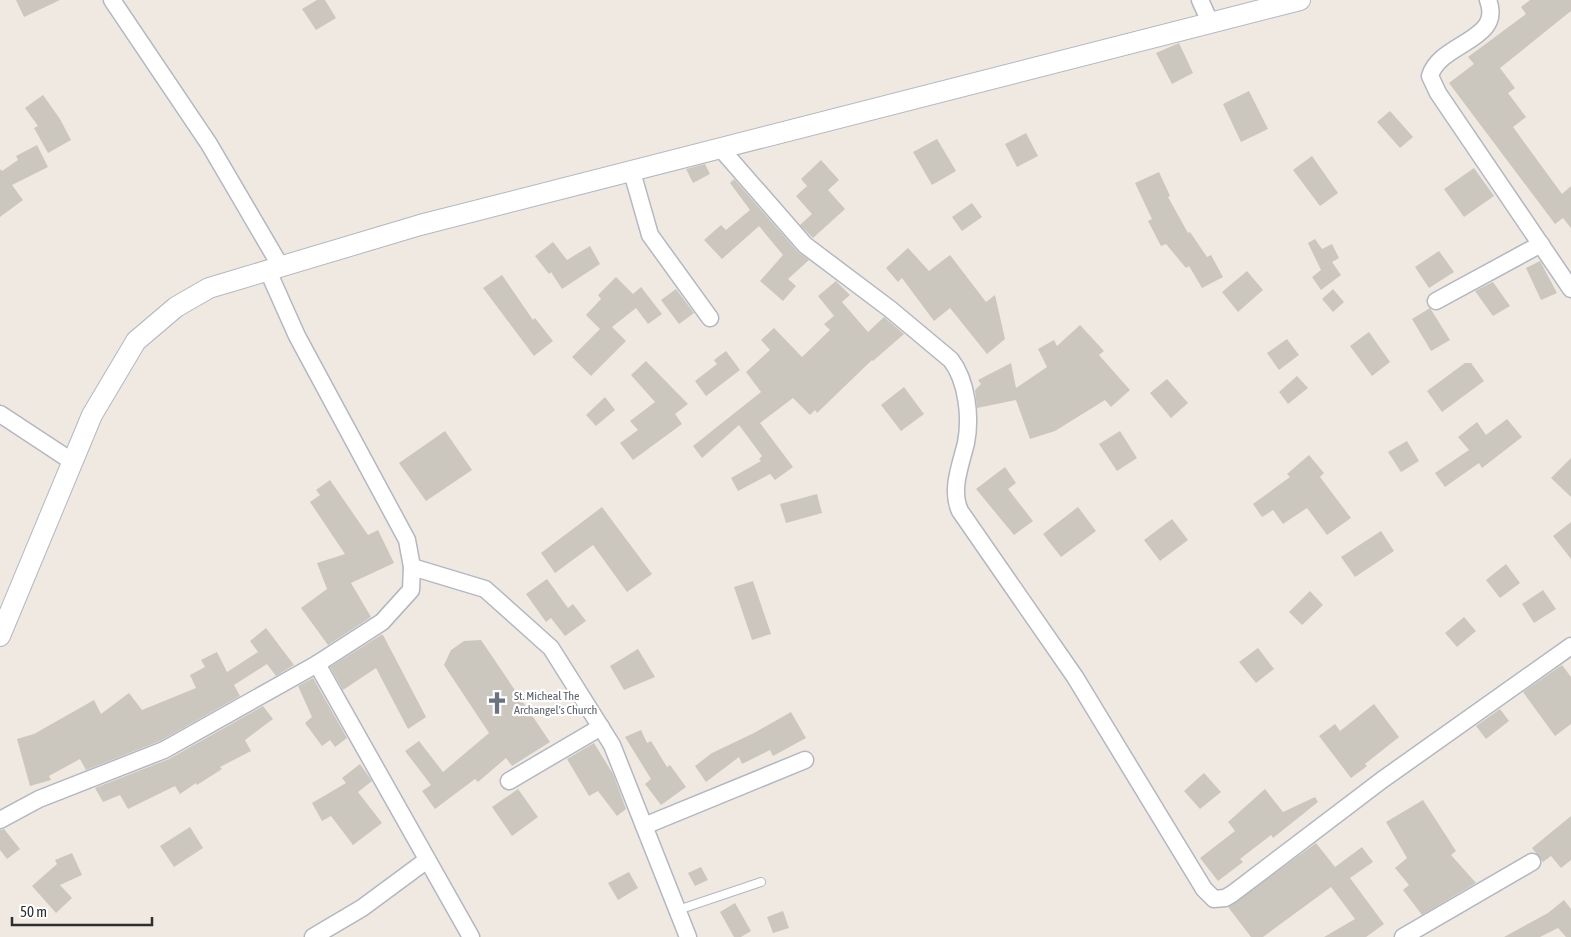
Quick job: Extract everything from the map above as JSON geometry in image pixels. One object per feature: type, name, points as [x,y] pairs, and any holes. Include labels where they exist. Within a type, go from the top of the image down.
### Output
[{"type":"street","points":[[0,820],[39,799],[164,750],[317,664],[382,622],[411,590],[412,567],[407,540],[297,336],[274,269],[209,144],[112,0]]},
{"type":"street","points":[[1200,0],[1210,22]]},
{"type":"street","points":[[0,636],[92,415],[136,341],[176,306],[209,288],[420,226],[722,150],[1300,0]]},
{"type":"street","points":[[1488,0],[1492,17],[1489,23],[1480,33],[1433,66],[1430,76],[1438,93],[1571,289]]},
{"type":"street","points":[[722,150],[805,245],[890,309],[956,367],[966,400],[967,422],[966,441],[957,485],[958,506],[1075,678],[1204,889],[1214,899],[1225,898],[1232,894],[1382,780],[1571,646]]},
{"type":"street","points":[[632,172],[650,235],[710,318]]},
{"type":"street","points":[[1436,302],[1541,244]]},
{"type":"street","points":[[0,414],[73,462]]},
{"type":"street","points":[[412,567],[485,589],[551,648],[612,745],[688,937]]},
{"type":"street","points":[[317,664],[470,937]]},
{"type":"street","points":[[509,781],[601,727]]},
{"type":"street","points":[[644,826],[805,760]]},
{"type":"street","points":[[313,937],[362,908],[427,860]]},
{"type":"street","points":[[1403,937],[1532,862]]},
{"type":"lane","points":[[678,910],[761,882]]},
{"type":"building","points":[[16,0],[60,0],[24,17]]},
{"type":"building","points":[[317,0],[325,0],[336,18],[316,30],[302,9]]},
{"type":"building","points":[[1530,0],[1571,0],[1571,11],[1500,68],[1515,88],[1508,93],[1526,117],[1513,127],[1562,194],[1571,186],[1571,228],[1563,218],[1555,224],[1449,83],[1474,64],[1468,57],[1526,14],[1521,7]]},
{"type":"building","points":[[1179,43],[1193,73],[1172,84],[1156,53]]},
{"type":"building","points":[[1249,91],[1268,129],[1241,142],[1223,104]]},
{"type":"building","points":[[43,95],[60,119],[71,140],[48,153],[34,128],[38,126],[25,108]]},
{"type":"building","points":[[1390,111],[1413,137],[1400,148],[1377,122]]},
{"type":"building","points":[[1026,133],[1038,156],[1017,167],[1005,144]]},
{"type":"building","points":[[937,139],[956,171],[932,185],[913,152]]},
{"type":"building","points":[[37,145],[48,167],[12,185],[23,200],[0,217],[0,169],[2,171],[18,160],[16,156]]},
{"type":"building","points":[[1312,156],[1338,193],[1320,206],[1293,170]]},
{"type":"building","points":[[821,160],[839,180],[828,190],[845,209],[813,238],[800,225],[812,214],[796,196],[807,186],[801,179]]},
{"type":"building","points":[[705,164],[710,174],[693,183],[686,169]]},
{"type":"building","points":[[1474,168],[1494,196],[1464,217],[1444,189]]},
{"type":"building","points":[[1159,172],[1170,196],[1168,197],[1188,233],[1190,232],[1207,257],[1211,255],[1223,277],[1202,288],[1189,266],[1186,268],[1166,244],[1161,246],[1148,221],[1152,219],[1135,183]]},
{"type":"building","points":[[734,179],[798,252],[809,260],[788,279],[796,286],[783,301],[760,281],[783,255],[759,226],[722,259],[704,240],[721,225],[726,230],[750,210],[730,183]]},
{"type":"building","points":[[972,203],[982,217],[962,231],[952,217]]},
{"type":"building","points":[[1315,239],[1322,249],[1332,244],[1339,258],[1332,262],[1341,275],[1321,290],[1312,277],[1321,270],[1308,243]]},
{"type":"building","points":[[553,242],[567,260],[590,246],[600,264],[562,289],[551,272],[549,274],[535,256]]},
{"type":"building","points":[[908,248],[929,271],[950,255],[986,302],[995,295],[1005,339],[987,354],[950,308],[934,321],[902,278],[898,282],[886,268]]},
{"type":"building","points":[[1439,251],[1454,272],[1429,288],[1415,267]]},
{"type":"building","points":[[1540,261],[1557,293],[1541,300],[1526,268]]},
{"type":"building","points":[[1247,271],[1263,290],[1238,312],[1222,292]]},
{"type":"building","points":[[502,275],[533,320],[535,318],[553,341],[534,356],[483,288]]},
{"type":"building","points":[[616,277],[633,294],[641,287],[662,314],[648,324],[636,308],[612,327],[626,341],[591,376],[572,357],[600,329],[586,315],[601,299],[598,295]]},
{"type":"building","points":[[836,281],[850,295],[842,302],[868,332],[884,317],[904,334],[872,360],[817,413],[815,410],[810,415],[793,398],[760,423],[793,467],[775,480],[770,474],[738,491],[731,478],[761,461],[759,459],[762,456],[739,425],[702,458],[693,446],[761,392],[746,372],[770,350],[761,340],[774,328],[802,357],[830,330],[824,324],[834,316],[818,296]]},
{"type":"building","points":[[1493,282],[1510,306],[1493,316],[1475,291]]},
{"type":"building","points":[[676,289],[694,313],[679,324],[661,300]]},
{"type":"building","points":[[1333,289],[1344,302],[1333,312],[1322,299]]},
{"type":"building","points":[[1430,308],[1450,340],[1431,351],[1412,319]]},
{"type":"building","points":[[1080,325],[1104,351],[1099,355],[1130,390],[1111,407],[1105,400],[1055,431],[1030,439],[1016,400],[977,408],[975,390],[981,384],[978,380],[1011,363],[1016,388],[1047,367],[1038,349],[1054,340],[1057,346]]},
{"type":"building","points":[[1369,332],[1390,362],[1372,376],[1350,346]]},
{"type":"building","points":[[1287,339],[1299,355],[1279,370],[1267,353]]},
{"type":"building","points":[[726,351],[740,370],[706,396],[695,381],[717,364],[714,360]]},
{"type":"building","points":[[646,361],[688,404],[675,414],[682,424],[633,460],[620,443],[638,430],[630,421],[655,402],[631,375]]},
{"type":"building","points":[[1465,363],[1471,363],[1484,381],[1442,412],[1427,391]]},
{"type":"building","points":[[1297,376],[1308,388],[1288,404],[1279,392]]},
{"type":"building","points":[[1167,379],[1188,403],[1171,418],[1150,393]]},
{"type":"building","points":[[904,387],[924,414],[901,431],[881,405]]},
{"type":"building","points":[[605,397],[615,410],[596,426],[586,415]]},
{"type":"building","points":[[1507,419],[1522,437],[1482,468],[1479,463],[1445,487],[1435,473],[1469,450],[1458,437],[1477,422],[1486,435]]},
{"type":"building","points":[[445,431],[472,470],[426,501],[399,463]]},
{"type":"building","points":[[1120,431],[1137,458],[1117,471],[1099,444]]},
{"type":"building","points":[[1407,441],[1419,461],[1401,472],[1388,452]]},
{"type":"building","points":[[1309,455],[1324,473],[1320,477],[1351,518],[1327,535],[1307,508],[1283,524],[1273,510],[1262,517],[1253,504],[1290,477],[1287,474]]},
{"type":"building","points":[[1571,458],[1571,497],[1551,478]]},
{"type":"building","points":[[1005,467],[1016,483],[1008,489],[1033,521],[1014,535],[976,489]]},
{"type":"building","points":[[330,480],[368,535],[378,530],[394,563],[351,583],[371,617],[328,645],[301,608],[327,589],[317,563],[345,554],[310,502],[320,495],[316,490]]},
{"type":"building","points":[[817,494],[822,513],[786,523],[780,504]]},
{"type":"building","points":[[602,507],[652,574],[627,592],[593,545],[555,573],[541,553]]},
{"type":"building","points":[[1078,507],[1096,531],[1061,557],[1043,534]]},
{"type":"building","points":[[1172,519],[1188,540],[1160,561],[1144,540]]},
{"type":"building","points":[[1571,522],[1571,559],[1553,536]]},
{"type":"building","points":[[1381,531],[1394,551],[1355,577],[1341,557]]},
{"type":"building","points":[[1506,564],[1520,583],[1500,598],[1486,580]]},
{"type":"building","points":[[547,579],[568,608],[573,604],[586,621],[565,636],[551,618],[546,622],[526,594]]},
{"type":"building","points":[[753,581],[771,634],[752,640],[734,587]]},
{"type":"building","points":[[1543,590],[1556,609],[1534,623],[1522,604]]},
{"type":"building","points":[[1310,591],[1323,605],[1302,625],[1289,612]]},
{"type":"building","points":[[1464,617],[1476,631],[1457,647],[1445,633]]},
{"type":"building","points":[[266,628],[294,665],[276,676],[267,664],[234,685],[240,696],[160,741],[86,770],[80,759],[49,776],[51,780],[30,786],[17,739],[34,734],[94,700],[101,714],[129,693],[142,710],[196,688],[190,675],[205,667],[201,660],[217,652],[227,672],[258,652],[250,641]]},
{"type":"building","points":[[383,635],[426,717],[408,729],[376,668],[343,690],[330,667]]},
{"type":"building","name":"St. Micheal The Archangel's Church","points":[[481,640],[550,742],[512,766],[506,758],[478,782],[475,779],[435,809],[422,791],[431,785],[405,751],[419,741],[443,772],[489,733],[444,665],[451,650],[464,641]]},
{"type":"building","points":[[1258,648],[1274,669],[1256,683],[1239,662]]},
{"type":"building","points":[[638,649],[655,677],[624,690],[610,666]]},
{"type":"building","points":[[1562,665],[1571,677],[1571,724],[1555,736],[1523,692]]},
{"type":"building","points":[[313,678],[347,738],[335,747],[330,740],[322,746],[305,723],[312,717],[298,686]]},
{"type":"building","points":[[1374,704],[1399,737],[1365,764],[1367,766],[1351,778],[1319,736],[1335,724],[1340,731]]},
{"type":"building","points":[[263,706],[273,719],[245,740],[251,751],[220,767],[222,769],[180,794],[175,786],[128,809],[120,795],[103,802],[95,788],[169,759]]},
{"type":"building","points":[[1500,709],[1509,721],[1486,739],[1476,726]]},
{"type":"building","points":[[791,712],[806,738],[773,756],[770,750],[742,764],[739,757],[706,782],[695,766],[712,753],[754,733]]},
{"type":"building","points":[[641,730],[647,743],[651,741],[667,767],[670,765],[686,787],[661,805],[645,784],[651,779],[625,737]]},
{"type":"building","points":[[594,743],[613,774],[626,809],[617,816],[598,791],[589,796],[567,759]]},
{"type":"building","points":[[360,764],[372,781],[358,792],[382,823],[353,845],[331,816],[322,821],[312,803],[346,783],[342,778]]},
{"type":"building","points":[[1204,773],[1221,792],[1200,809],[1184,791]]},
{"type":"building","points":[[518,789],[538,817],[512,836],[492,807]]},
{"type":"building","points":[[1265,789],[1283,812],[1315,797],[1318,802],[1273,838],[1271,835],[1240,859],[1243,862],[1218,881],[1200,858],[1235,831],[1228,822]]},
{"type":"building","points":[[1423,800],[1456,851],[1451,855],[1476,883],[1422,915],[1403,890],[1409,885],[1395,868],[1407,858],[1386,822]]},
{"type":"building","points":[[1571,816],[1571,860],[1561,868],[1551,856],[1543,862],[1532,848]]},
{"type":"building","points":[[190,827],[203,848],[174,867],[160,846]]},
{"type":"building","points":[[4,829],[20,849],[7,859],[0,850],[0,830]]},
{"type":"building","points":[[1316,843],[1335,867],[1362,847],[1373,862],[1350,878],[1384,924],[1366,937],[1324,937],[1355,919],[1331,887],[1263,937],[1251,937],[1228,907]]},
{"type":"building","points":[[72,853],[82,875],[60,885],[72,898],[56,913],[32,886],[57,864],[55,860]]},
{"type":"building","points":[[701,867],[708,880],[695,886],[688,873]]},
{"type":"building","points":[[629,872],[638,888],[618,900],[608,883]]},
{"type":"building","points":[[1564,900],[1571,909],[1571,937],[1566,937],[1558,928],[1540,937],[1504,937],[1548,913]]},
{"type":"building","points":[[735,903],[751,931],[741,937],[734,937],[720,912]]},
{"type":"building","points":[[783,911],[789,928],[773,933],[767,917]]},
{"type":"place","name":"St. Micheal The Archangel's Church","points":[[497,703]]}]
